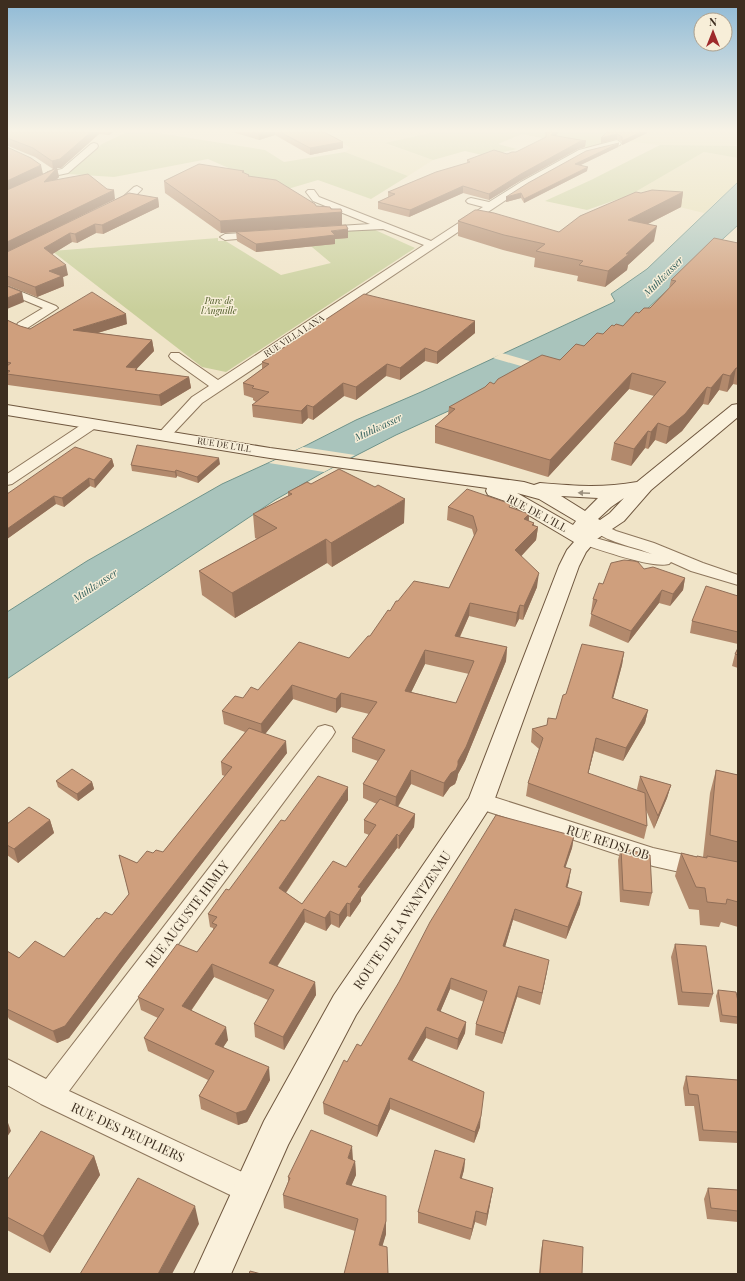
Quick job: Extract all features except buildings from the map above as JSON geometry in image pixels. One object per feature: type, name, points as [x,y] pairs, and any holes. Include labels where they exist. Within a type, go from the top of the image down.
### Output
[{"type":"main road","name":"ROUTE DE LA WANTZENAU","points":[[587,531],[738,409]]},
{"type":"main road","name":"RUE DE L'ILL","points":[[7,410],[270,453],[524,488],[579,493],[623,491]]},
{"type":"main road","name":"RUE DE L'ILL","points":[[442,476],[512,497],[587,531]]},
{"type":"main road","name":"ROUTE DE LA WANTZENAU","points":[[212,1274],[276,1133],[345,1005],[481,801],[587,531],[602,505],[623,491],[644,486]]},
{"type":"main road","name":"RUE DE L'ILL","points":[[524,488],[546,495],[587,531]]},
{"type":"street","points":[[105,210],[126,199],[134,192]]},
{"type":"street","points":[[311,192],[316,199],[432,245]]},
{"type":"street","name":"RUE VILLA LANA","points":[[164,435],[197,400],[513,192]]},
{"type":"street","points":[[471,201],[492,206]]},
{"type":"street","points":[[313,231],[385,226]]},
{"type":"street","points":[[225,237],[273,234]]},
{"type":"street","points":[[7,289],[52,308],[22,326]]},
{"type":"street","points":[[174,356],[218,386]]},
{"type":"street","points":[[7,481],[92,424]]},
{"type":"street","points":[[587,531],[627,539],[660,550],[697,567],[738,580]]},
{"type":"street","points":[[587,531],[642,557],[697,567]]},
{"type":"street","name":"RUE AUGUSTE HIMLY","points":[[50,1095],[325,732]]},
{"type":"street","name":"RUE REDSLOB","points":[[481,801],[654,857],[738,876]]},
{"type":"street","name":"RUE DES PEUPLIERS","points":[[7,1071],[50,1095],[249,1190]]},
{"type":"shaded area","points":[[636,192],[727,192],[704,213],[630,195]]},
{"type":"green space","points":[[351,192],[383,192],[371,199]]},
{"type":"green space","points":[[565,192],[636,192],[587,210],[545,201]]},
{"type":"green space","name":"Parc de l'Anguille","points":[[373,229],[415,248],[226,372],[202,367],[52,251],[218,238],[218,241],[224,240],[281,275],[331,263],[306,242],[346,231]]},
{"type":"water","name":"Muhlwasser","points":[[728,192],[738,192],[738,225],[634,321],[613,334],[396,435],[324,472],[275,500],[7,679],[7,612],[87,561],[222,484],[303,447],[356,420],[421,392],[612,303],[615,301],[611,294],[647,269]]},
{"type":"pier","points":[[502,353],[547,366],[538,371],[493,358]]},
{"type":"pier","points":[[303,447],[355,455],[324,472],[269,463]]}]
